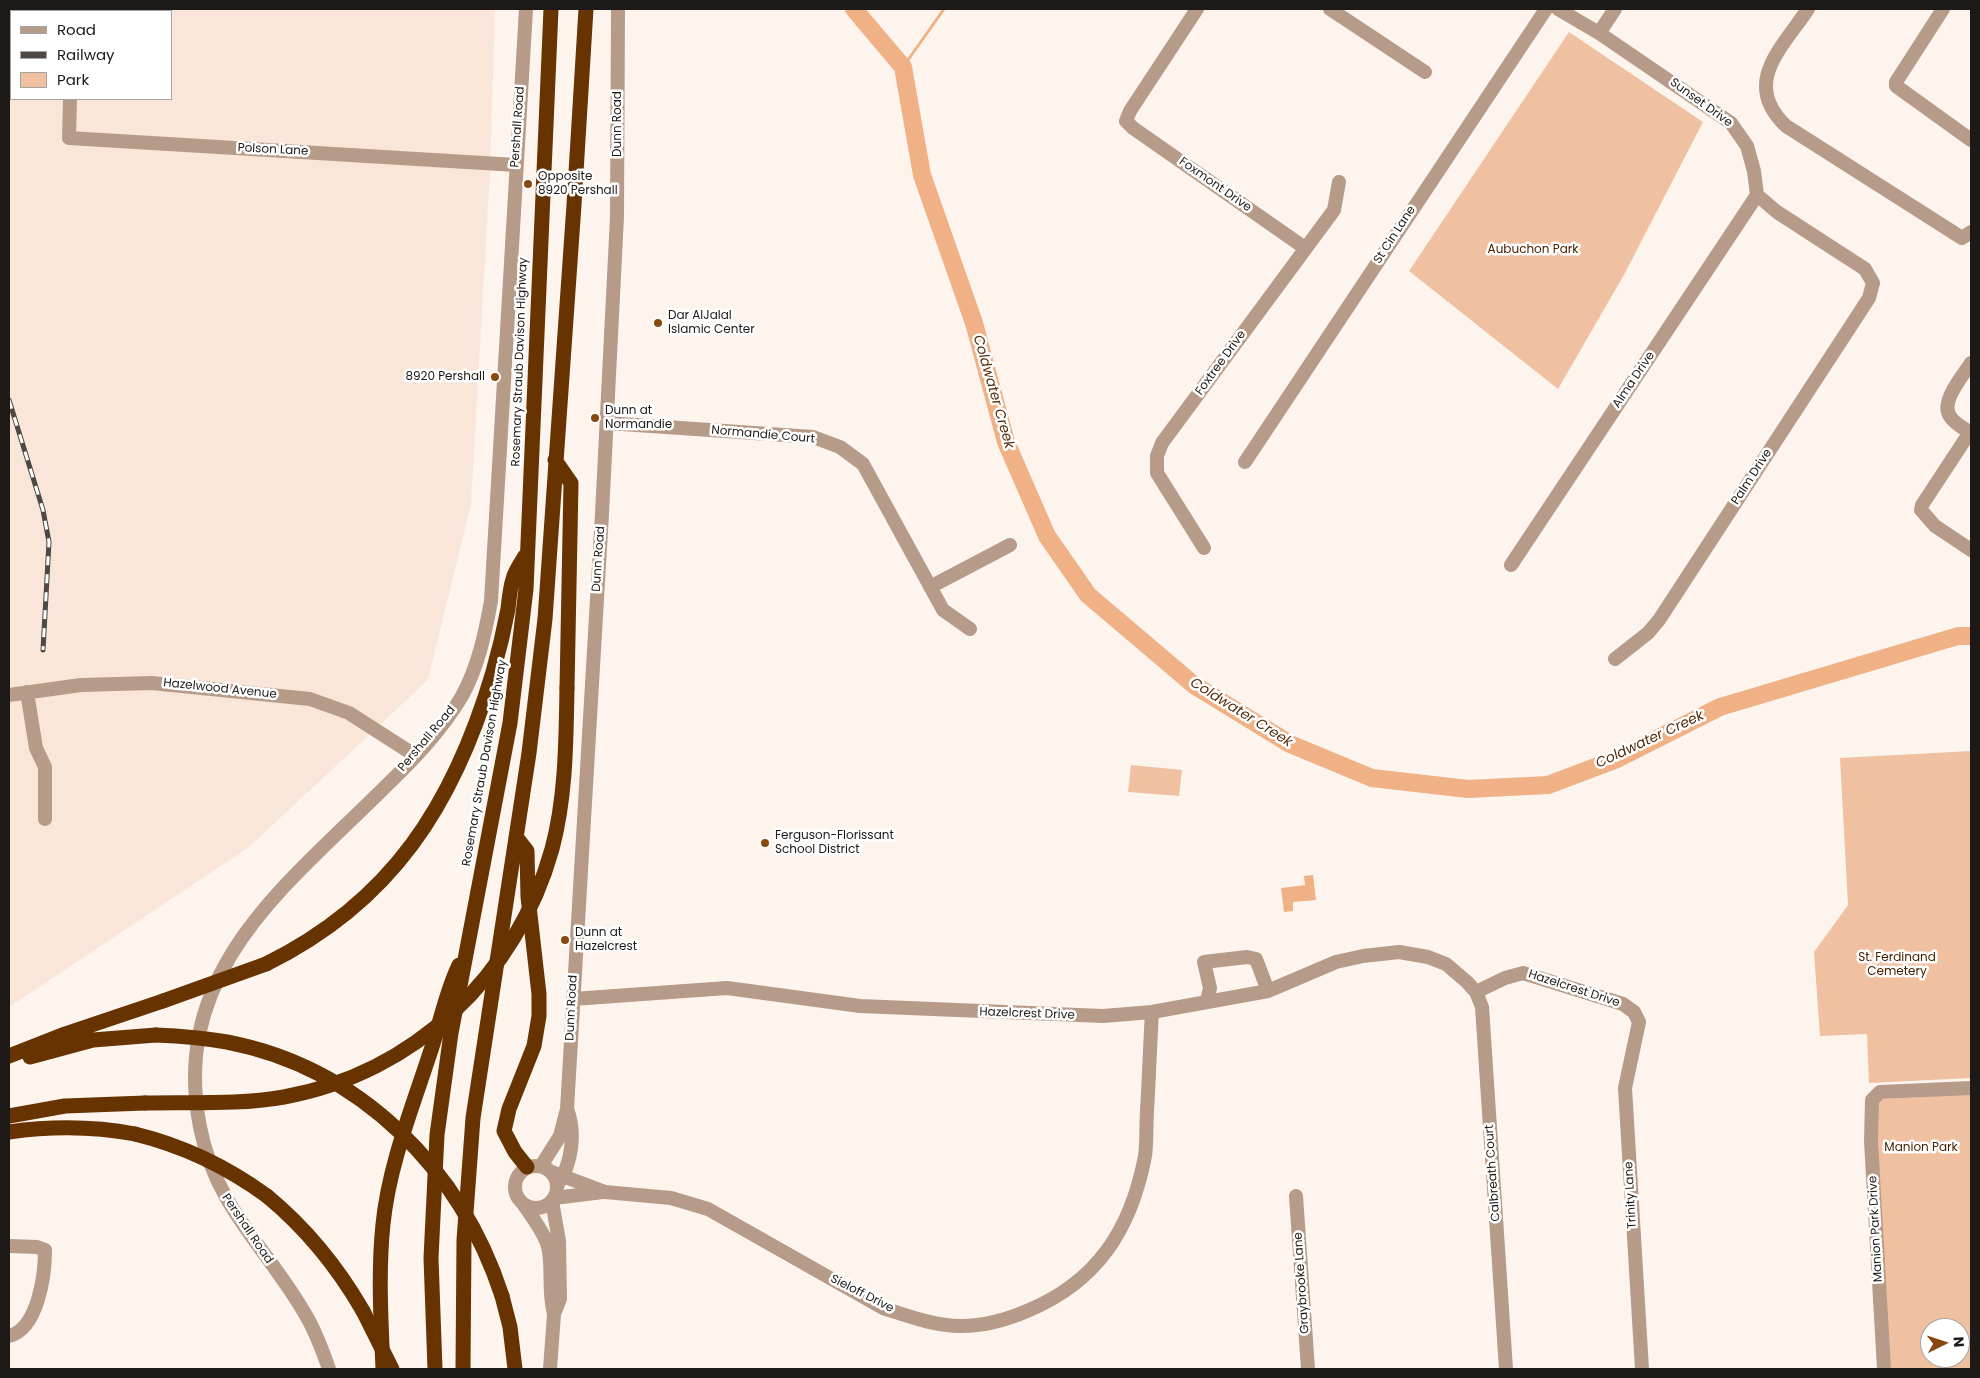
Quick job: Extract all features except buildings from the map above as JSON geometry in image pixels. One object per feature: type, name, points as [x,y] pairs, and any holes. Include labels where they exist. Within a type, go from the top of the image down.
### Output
[{"type":"highway","name":"Rosemary Straub Davison Highway","points":[[435,1369],[431,1258],[433,1184],[444,1077],[510,723],[523,621],[528,550],[537,285],[551,9]]},
{"type":"highway","points":[[463,1369],[464,1240],[473,1118],[516,837],[541,653],[574,205],[586,9]]},
{"type":"highway","points":[[9,1116],[65,1106],[263,1099],[329,1085],[357,1076],[384,1062],[434,1030],[479,988],[509,946],[530,909],[552,848],[562,795],[567,688],[571,483],[554,460]]},
{"type":"highway","points":[[9,1056],[65,1034],[266,964],[317,936],[367,897],[412,846],[432,816],[451,781],[474,729],[494,670],[513,579],[528,550]]},
{"type":"highway","points":[[516,837],[527,851],[528,897],[539,994],[539,1016],[534,1046],[512,1100],[504,1123],[504,1131],[515,1152],[549,1181]]},
{"type":"highway","points":[[383,1369],[381,1301],[383,1224],[388,1194],[399,1146],[430,1052],[448,987],[468,948]]},
{"type":"highway","points":[[9,1066],[59,1048],[92,1040],[156,1035],[220,1041],[262,1051],[325,1077],[382,1116],[425,1157],[451,1190],[485,1250],[502,1296],[510,1327],[515,1369]]},
{"type":"highway","points":[[9,1132],[66,1127],[103,1128],[135,1134],[192,1151],[223,1167],[267,1196],[316,1242],[339,1271],[364,1311],[392,1369]]},
{"type":"street","name":"Pershall Road","points":[[329,1369],[307,1318],[231,1208],[214,1174],[205,1146],[198,1112],[198,1048],[205,1012],[219,975],[245,932],[274,899],[416,756],[445,721],[462,696],[476,664],[490,610],[526,9]]},
{"type":"street","name":"Dunn Road","points":[[550,1369],[554,1314],[560,1299],[559,1242],[549,1181],[567,1109],[617,217],[618,9]]},
{"type":"street","name":"Foxmont Drive","points":[[1197,9],[1130,111],[1126,121],[1133,128],[1305,248]]},
{"type":"street","points":[[1330,9],[1425,72]]},
{"type":"street","name":"St Cin Lane","points":[[1245,462],[1546,9]]},
{"type":"street","name":"Sunset Drive","points":[[1558,9],[1599,33],[1731,123],[1748,146],[1757,195]]},
{"type":"street","points":[[1599,33],[1615,9]]},
{"type":"street","points":[[1808,9],[1767,70],[1765,92],[1777,118],[1786,126],[1962,238],[1971,232]]},
{"type":"street","points":[[1943,9],[1896,82],[1896,86],[1971,140]]},
{"type":"street","name":"Polson Lane","points":[[70,100],[69,138],[516,165]]},
{"type":"street","name":"Foxtree Drive","points":[[1204,548],[1157,473],[1157,456],[1162,443],[1334,210],[1339,182]]},
{"type":"street","name":"Palm Drive","points":[[1615,659],[1648,633],[1659,620],[1869,298],[1873,283],[1865,269],[1777,212],[1757,195]]},
{"type":"street","name":"Alma Drive","points":[[1511,565],[1757,195]]},
{"type":"street","points":[[1971,362],[1948,400],[1950,418],[1970,433],[1922,504],[1921,510],[1935,526],[1971,550]]},
{"type":"street","name":"Normandie Court","points":[[607,422],[813,437],[840,447],[863,464],[943,610],[970,629]]},
{"type":"street","points":[[930,587],[1010,545]]},
{"type":"street","name":"Hazelwood Avenue","points":[[9,695],[81,685],[152,683],[310,699],[349,713],[416,756]]},
{"type":"street","points":[[27,692],[36,748],[45,767],[45,819]]},
{"type":"street","name":"Hazelcrest Drive","points":[[572,999],[727,988],[860,1006],[906,1010],[1094,1016],[1152,1012],[1268,991],[1336,962],[1363,956],[1399,952],[1428,957],[1446,964],[1471,987],[1523,973],[1623,1004],[1634,1012],[1639,1022]]},
{"type":"street","points":[[1207,1002],[1210,988],[1204,962],[1248,957],[1256,959],[1268,991]]},
{"type":"street","name":"Calbreath Court","points":[[1471,987],[1482,1006],[1484,1027],[1506,1369]]},
{"type":"street","name":"Sieloff Drive","points":[[549,1181],[605,1192],[671,1198],[708,1209],[883,1308],[921,1320],[961,1326],[1006,1320],[1048,1303],[1087,1276],[1113,1244],[1132,1203],[1145,1155],[1152,1012]]},
{"type":"street","name":"Trinity Lane","points":[[1639,1022],[1625,1088],[1642,1369]]},
{"type":"street","name":"Manion Park Drive","points":[[1884,1369],[1871,1141],[1872,1100],[1880,1092],[1971,1088]]},
{"type":"street","name":"Dunn Road","points":[[554,1314],[550,1298],[549,1252],[546,1241],[516,1195],[514,1188],[518,1176],[549,1181],[568,1166],[572,1123],[567,1109]]},
{"type":"street","points":[[524,1205],[537,1208],[549,1181]]},
{"type":"street","name":"Sieloff Drive","points":[[549,1181],[605,1192]]},
{"type":"street","name":"Graybrooke Lane","points":[[1296,1196],[1308,1369]]},
{"type":"street","points":[[9,1246],[37,1247],[46,1250],[45,1270],[34,1312],[25,1326],[14,1335],[9,1336]]},
{"type":"shaded area","points":[[9,9],[495,9],[490,171],[471,504],[428,680],[249,847],[9,1007]]},
{"type":"shaded area","points":[[1313,875],[1316,900],[1293,902],[1293,911],[1284,912],[1281,888],[1305,885],[1304,876]]},
{"type":"green space","name":"Aubuchon Park","points":[[1569,32],[1703,122],[1625,273],[1558,389],[1409,271]]},
{"type":"green space","name":"St. Ferdinand Cemetery","points":[[1971,751],[1971,1078],[1869,1083],[1867,1034],[1820,1036],[1814,952],[1848,905],[1840,758]]},
{"type":"green space","points":[[1131,765],[1182,770],[1179,796],[1128,792]]},
{"type":"green space","name":"Manion Park","points":[[1971,1094],[1971,1369],[1884,1369],[1868,1100]]},
{"type":"waterway","name":"Coldwater Creek","points":[[854,9],[903,67],[922,175],[974,323],[1006,442],[1047,536],[1088,595],[1194,685],[1290,744],[1372,778],[1468,789],[1548,785],[1617,759],[1720,707],[1958,636],[1971,636]]},
{"type":"waterway","points":[[903,67],[944,9]]},
{"type":"railway","points":[[9,400],[43,510],[49,542],[43,650]]},
{"type":"place","name":"Opposite 8920 Pershall","points":[[528,184]]},
{"type":"place","name":"Dar AlJalal Islamic Center","points":[[658,323]]},
{"type":"place","name":"8920 Pershall","points":[[495,377]]},
{"type":"place","name":"Dunn at Normandie","points":[[595,418]]},
{"type":"place","name":"Ferguson-Florissant School District","points":[[765,843]]},
{"type":"place","name":"Dunn at Hazelcrest","points":[[565,940]]}]
